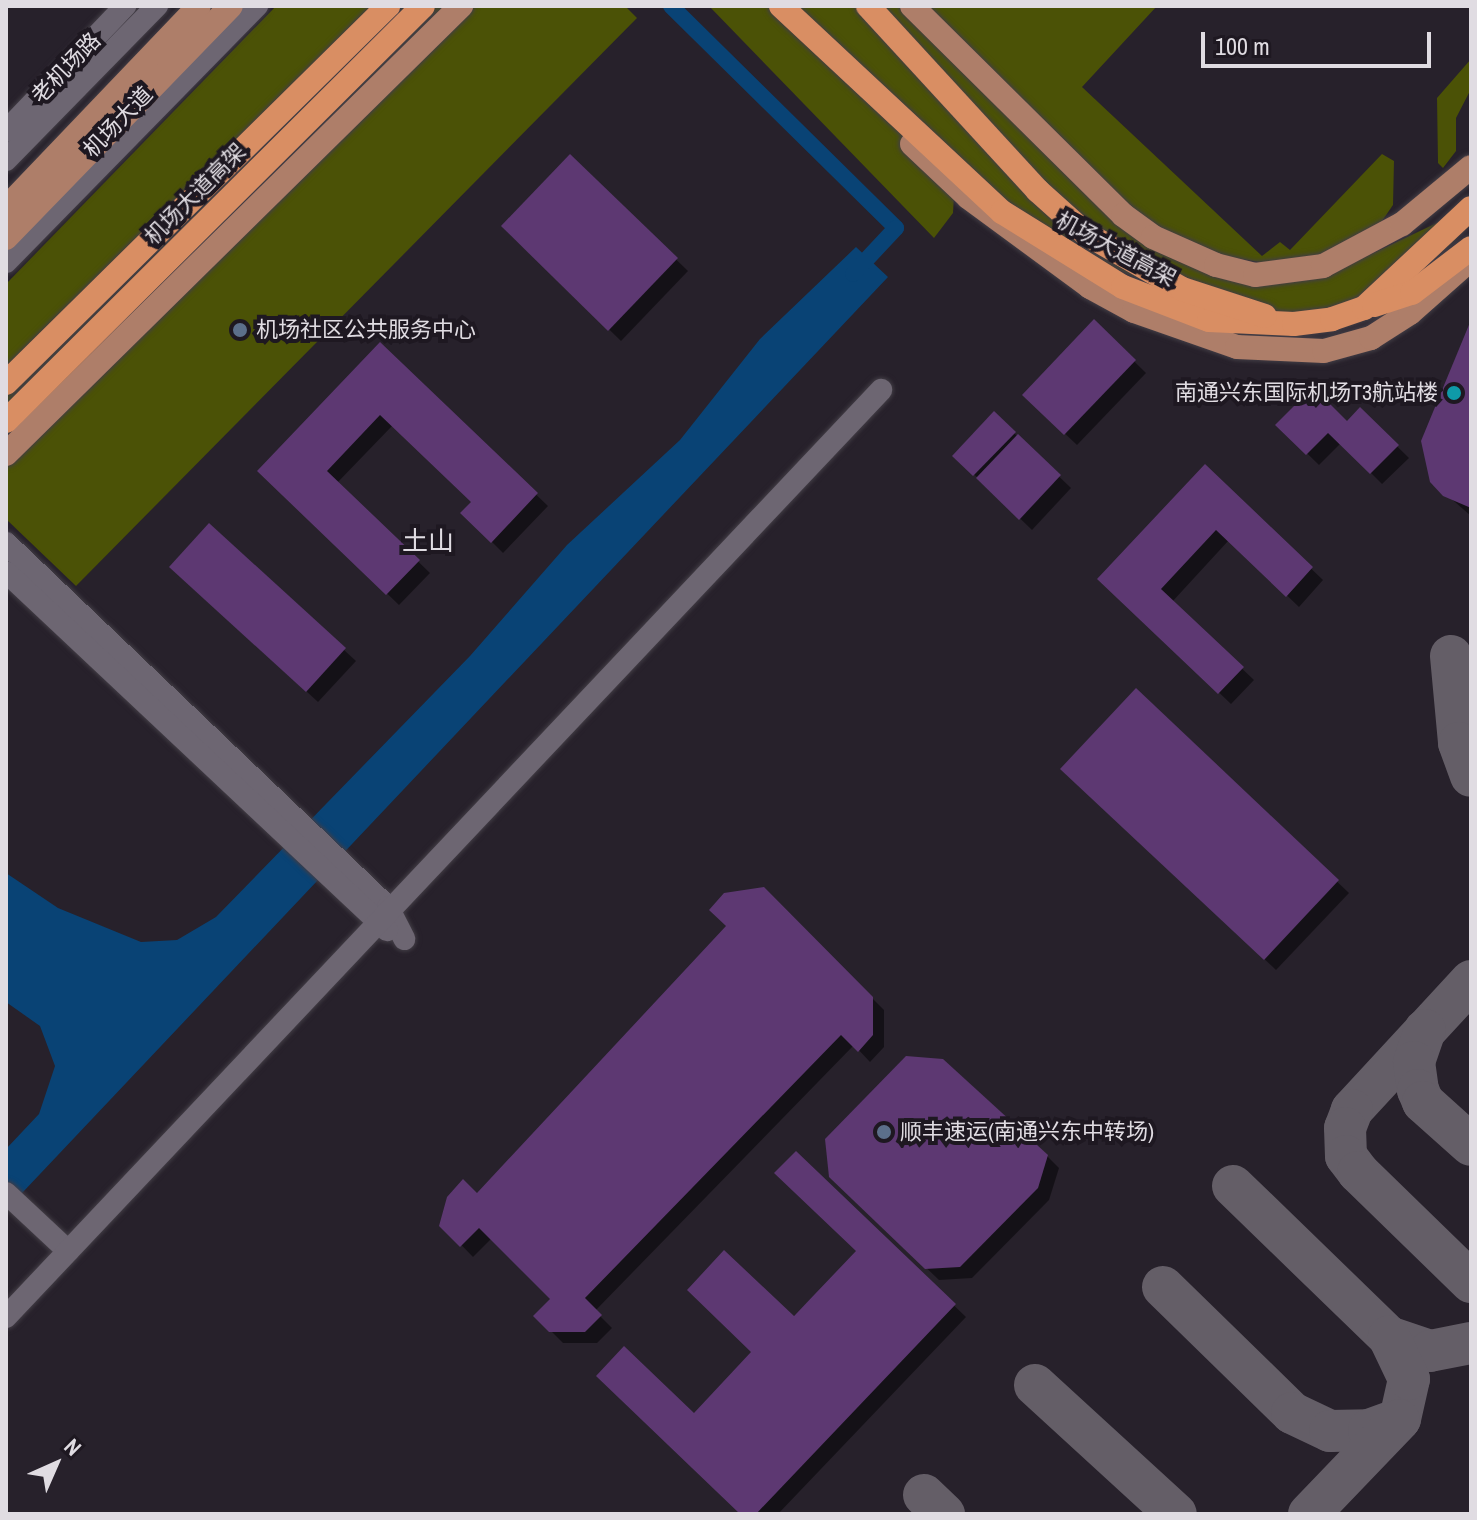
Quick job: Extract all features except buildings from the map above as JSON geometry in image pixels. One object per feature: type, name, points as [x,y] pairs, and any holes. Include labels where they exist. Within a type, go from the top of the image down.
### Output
[{"type":"highway","points":[[6,383],[388,6]]},
{"type":"highway","name":"机场大道高架","points":[[6,421],[423,6]]},
{"type":"highway","name":"机场大道高架","points":[[781,6],[965,181],[1076,262],[1165,306],[1209,320],[1294,324],[1332,319],[1364,308],[1471,208]]},
{"type":"highway","points":[[868,6],[1037,190],[1085,233],[1182,289],[1294,324]]},
{"type":"highway","points":[[1364,308],[1412,293],[1471,248]]},
{"type":"main road","name":"机场大道","points":[[6,208],[199,6]]},
{"type":"main road","name":"机场大道","points":[[6,238],[231,6]]},
{"type":"main road","points":[[6,454],[461,6]]},
{"type":"main road","points":[[765,6],[968,197],[1020,239],[1090,287],[1189,332],[1237,347],[1324,351],[1371,338],[1410,313],[1471,259]]},
{"type":"main road","points":[[912,6],[1123,215],[1153,237],[1216,265],[1255,275],[1291,274],[1323,266],[1402,224],[1471,167]]},
{"type":"street","name":"老机场路","points":[[6,131],[125,6]]},
{"type":"street","points":[[6,160],[157,6]]},
{"type":"street","points":[[6,262],[257,6]]},
{"type":"street","points":[[6,1317],[381,915],[881,390]]},
{"type":"street","points":[[6,543],[381,915]]},
{"type":"street","points":[[6,572],[285,823]]},
{"type":"street","points":[[6,1193],[68,1251]]},
{"type":"green space","points":[[276,6],[625,6],[637,18],[76,586],[6,519],[6,284]]},
{"type":"green space","points":[[709,6],[903,6],[1146,244],[1218,277],[1268,283],[1325,276],[1441,221],[1457,238],[1409,282],[1331,317],[1215,313],[954,196],[953,213],[934,238]]},
{"type":"green space","points":[[924,6],[1157,6],[1082,87],[1262,256],[1280,242],[1290,250],[1382,154],[1394,161],[1393,205],[1382,221],[1320,255],[1266,263],[1212,254],[1169,237],[1127,209]]},
{"type":"green space","points":[[1471,59],[1471,89],[1456,118],[1456,151],[1443,168],[1438,163],[1437,98]]},
{"type":"water","points":[[856,247],[888,277],[6,1210],[6,1149],[39,1114],[55,1066],[40,1026],[6,1002],[6,873],[58,908],[141,942],[177,940],[216,917],[470,656],[567,545],[680,440],[760,339]]},
{"type":"waterway","points":[[671,6],[896,228],[853,274]]},
{"type":"taxiway","points":[[1451,656],[1459,743],[1471,776]]},
{"type":"taxiway","points":[[1471,981],[1352,1110],[1345,1128],[1346,1156],[1358,1172],[1471,1282]]},
{"type":"taxiway","points":[[1425,1030],[1414,1062],[1418,1090],[1423,1102],[1471,1145]]},
{"type":"taxiway","points":[[1233,1186],[1389,1337],[1430,1351],[1471,1343]]},
{"type":"taxiway","points":[[1163,1287],[1292,1413],[1330,1431],[1369,1430],[1400,1419],[1409,1379],[1389,1337]]},
{"type":"taxiway","points":[[1035,1385],[1176,1514]]},
{"type":"taxiway","points":[[1309,1514],[1399,1420]]},
{"type":"taxiway","points":[[924,1495],[944,1514]]},
{"type":"place","name":"机场社区公共服务中心","points":[[240,330]]},
{"type":"place","name":"南通兴东国际机场T3航站楼","points":[[1454,393]]},
{"type":"place","name":"顺丰速运(南通兴东中转场)","points":[[884,1132]]},
{"type":"district","name":"土山","points":[[428,541]]}]
